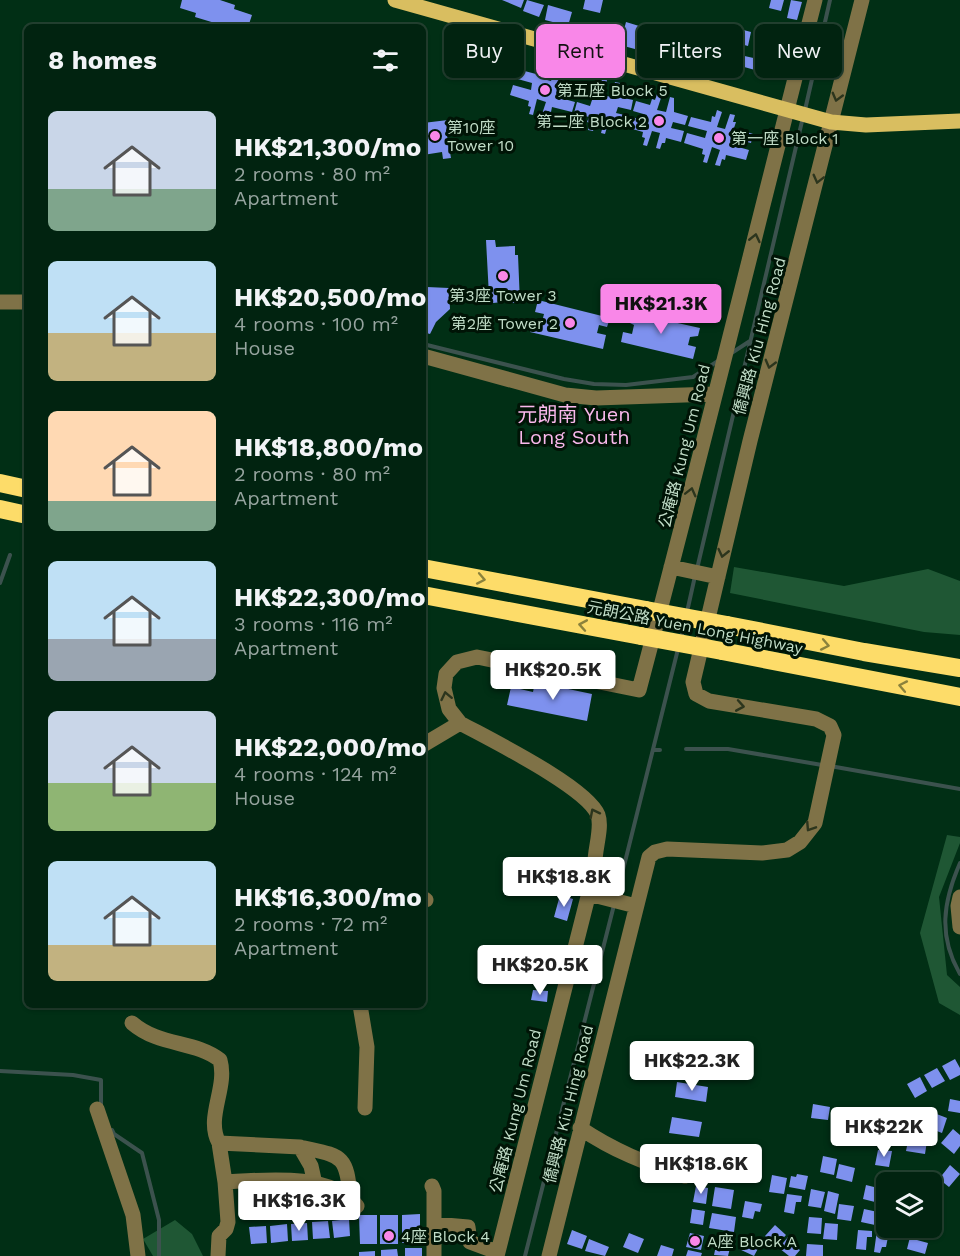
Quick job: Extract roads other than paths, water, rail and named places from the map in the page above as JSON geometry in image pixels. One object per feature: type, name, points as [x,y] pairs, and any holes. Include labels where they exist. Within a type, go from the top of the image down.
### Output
[{"type":"highway","points":[[0,483],[24,488]]},
{"type":"highway","points":[[0,509],[24,514]]},
{"type":"highway","name":"元朗公路 Yuen Long Highway","points":[[426,569],[864,652],[960,668]]},
{"type":"highway","name":"元朗公路 Yuen Long Highway","points":[[426,597],[960,698]]},
{"type":"main road","points":[[395,0],[828,121],[866,125],[960,121]]},
{"type":"street","name":"公庵路 Kung Um Road","points":[[497,1254],[595,869],[599,823],[598,815],[592,806],[558,777],[460,723],[449,709],[444,688],[446,674],[457,662],[477,657],[639,690],[716,388],[792,111],[815,0]]},
{"type":"street","name":"僑興路 Kiu Hing Road","points":[[549,1256],[649,857],[655,852],[667,849],[762,853],[786,850],[800,842],[814,823],[834,735],[830,726],[816,719],[709,701],[696,694],[693,682],[828,121],[862,0]]},
{"type":"street","points":[[0,302],[24,302]]},
{"type":"street","points":[[426,357],[565,395],[596,398],[716,388]]},
{"type":"street","points":[[671,567],[718,577]]},
{"type":"street","points":[[426,743],[460,723]]},
{"type":"street","points":[[589,894],[636,906]]},
{"type":"street","points":[[960,897],[958,906],[960,927]]},
{"type":"street","points":[[360,1008],[367,1047],[365,1108]]},
{"type":"street","points":[[132,1023],[153,1038],[203,1050],[220,1060],[222,1073],[213,1126],[219,1143],[228,1222],[226,1229],[219,1236],[218,1256]]},
{"type":"street","points":[[96,1109],[134,1215],[138,1256]]},
{"type":"street","points":[[580,1128],[604,1144],[637,1160],[685,1176]]},
{"type":"street","points":[[219,1143],[300,1147],[335,1156],[345,1163],[354,1202],[315,1184],[300,1180],[225,1182]]},
{"type":"street","points":[[300,1147],[308,1156],[315,1184]]},
{"type":"street","points":[[432,1186],[434,1191],[434,1256]]},
{"type":"street","points":[[434,1224],[468,1227],[470,1242],[497,1254]]},
{"type":"waterway","points":[[805,110],[830,0]]},
{"type":"waterway","points":[[697,569],[803,117]]},
{"type":"waterway","points":[[730,354],[750,341]]},
{"type":"waterway","points":[[426,345],[564,379],[594,384],[626,385],[693,377],[718,361]]},
{"type":"waterway","points":[[0,583],[10,555]]},
{"type":"waterway","points":[[687,612],[695,576]]},
{"type":"waterway","points":[[681,639],[685,623]]},
{"type":"waterway","points":[[616,898],[678,649]]},
{"type":"waterway","points":[[686,749],[728,749],[822,765]]},
{"type":"waterway","points":[[653,750],[660,750]]},
{"type":"waterway","points":[[830,766],[960,789]]},
{"type":"waterway","points":[[960,863],[950,891],[945,919],[948,946],[960,974]]},
{"type":"waterway","points":[[525,1256],[614,905]]},
{"type":"waterway","points":[[0,1071],[73,1075],[101,1080],[101,1107]]},
{"type":"waterway","points":[[112,1130],[114,1134],[142,1153],[159,1220],[159,1256]]},
{"type":"place","name":"第五座 Block 5","points":[[545,90]]},
{"type":"place","name":"第二座 Block 2","points":[[659,121]]},
{"type":"place","name":"第10座 Tower 10","points":[[435,136]]},
{"type":"place","name":"第一座 Block 1","points":[[719,138]]},
{"type":"place","name":"第3座 Tower 3","points":[[503,276]]},
{"type":"place","name":"第2座 Tower 2","points":[[570,323]]},
{"type":"place","name":"4座 Block 4","points":[[389,1236]]},
{"type":"place","name":"A座 Block A","points":[[695,1241]]},
{"type":"district","name":"元朗南 Yuen Long South","points":[[574,426]]}]
